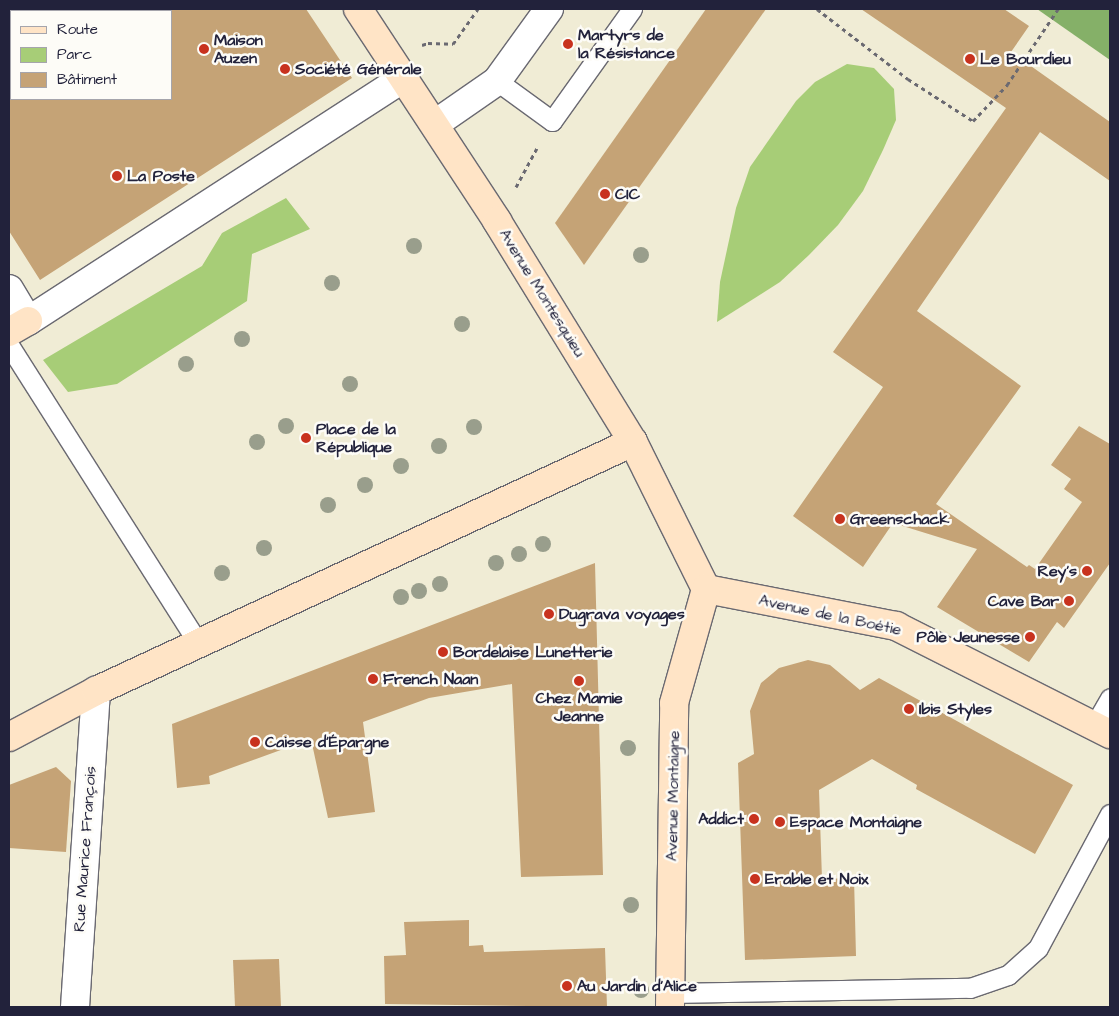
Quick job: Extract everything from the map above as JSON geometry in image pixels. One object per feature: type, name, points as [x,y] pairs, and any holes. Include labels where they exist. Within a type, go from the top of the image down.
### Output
[{"type":"main road","name":"Avenue Montesquieu","points":[[358,9],[396,70],[435,124],[497,221],[633,442],[706,589]]},
{"type":"main road","points":[[9,737],[96,691],[633,442]]},
{"type":"main road","name":"Avenue de la Boétie","points":[[706,589],[896,626],[1102,730]]},
{"type":"main road","name":"Avenue Montaigne","points":[[670,1000],[674,703],[706,589]]},
{"type":"street","points":[[435,124],[497,81],[549,9]]},
{"type":"street","points":[[9,288],[18,326],[396,70]]},
{"type":"street","name":"Rue Maurice François","points":[[74,1007],[96,691]]},
{"type":"lane","points":[[497,81],[552,121],[632,9]]},
{"type":"lane","points":[[9,345],[198,643]]},
{"type":"lane","points":[[1102,730],[1110,698]]},
{"type":"lane","points":[[670,1000],[970,988],[1008,975],[1038,948],[1110,814]]},
{"type":"path","points":[[396,70],[428,43],[452,44],[478,9]]},
{"type":"path","points":[[817,9],[908,79],[974,121],[1007,85],[1058,9]]},
{"type":"path","points":[[497,221],[552,121]]},
{"type":"green space","points":[[1037,9],[1110,9],[1110,60]]},
{"type":"green space","points":[[847,64],[874,68],[894,89],[896,120],[863,191],[838,225],[780,282],[717,322],[720,282],[736,208],[750,167],[796,101],[815,82]]},
{"type":"green space","points":[[286,198],[310,229],[252,254],[247,301],[117,384],[68,392],[43,360],[202,266],[222,233]]},
{"type":"building","points":[[306,9],[352,78],[40,280],[9,231],[9,99],[172,100],[171,10]]},
{"type":"building","points":[[706,9],[766,9],[584,265],[555,223]]},
{"type":"building","points":[[861,9],[1004,9],[1029,26],[1011,52],[1110,122],[1110,181],[1040,132],[917,311],[1021,386],[936,504],[1027,567],[1029,565],[1035,569],[1082,502],[1064,489],[1071,479],[1051,465],[1079,426],[1110,444],[1110,563],[1064,628],[1057,622],[1029,662],[937,607],[977,549],[893,523],[863,567],[793,516],[883,387],[833,352],[1006,108]]},
{"type":"building","points":[[595,563],[603,875],[521,877],[512,684],[429,698],[363,722],[375,812],[328,818],[311,739],[209,776],[210,784],[177,788],[172,724]]},
{"type":"building","name":"Espace Montaigne","points":[[808,660],[830,665],[860,690],[879,678],[1073,785],[1035,854],[916,789],[917,785],[872,759],[819,790],[822,879],[854,878],[856,956],[745,960],[738,763],[754,754],[750,711],[761,683],[779,668]]},
{"type":"building","points":[[56,767],[71,781],[66,852],[9,848],[9,785]]},
{"type":"building","points":[[469,920],[469,946],[483,945],[484,952],[605,948],[607,1007],[385,1004],[384,956],[406,955],[404,922]]},
{"type":"building","points":[[279,959],[281,1007],[235,1007],[233,960]]},
{"type":"place","name":"Martyrs de la Résistance","points":[[568,44]]},
{"type":"place","name":"Maison Auzen","points":[[204,49]]},
{"type":"place","name":"Le Bourdieu","points":[[970,59]]},
{"type":"place","name":"Société Générale","points":[[285,69]]},
{"type":"place","name":"La Poste","points":[[117,176]]},
{"type":"place","name":"CIC","points":[[605,194]]},
{"type":"place","name":"Place de la République","points":[[306,438]]},
{"type":"place","name":"Greenschack","points":[[840,519]]},
{"type":"place","name":"Rey's","points":[[1087,571]]},
{"type":"place","name":"Cave Bar","points":[[1069,601]]},
{"type":"place","name":"Dugrava voyages","points":[[549,614]]},
{"type":"place","name":"Pôle Jeunesse","points":[[1030,637]]},
{"type":"place","name":"Bordelaise Lunetterie","points":[[443,652]]},
{"type":"place","name":"French Naan","points":[[373,679]]},
{"type":"place","name":"Chez Mamie Jeanne","points":[[579,681]]},
{"type":"place","name":"Ibis Styles","points":[[909,709]]},
{"type":"place","name":"Caisse d'Épargne","points":[[255,742]]},
{"type":"place","name":"Addict","points":[[754,819]]},
{"type":"place","name":"Espace Montaigne","points":[[780,822]]},
{"type":"place","name":"Erable et Noix","points":[[755,879]]},
{"type":"place","name":"Au Jardin d'Alice","points":[[567,986]]}]
